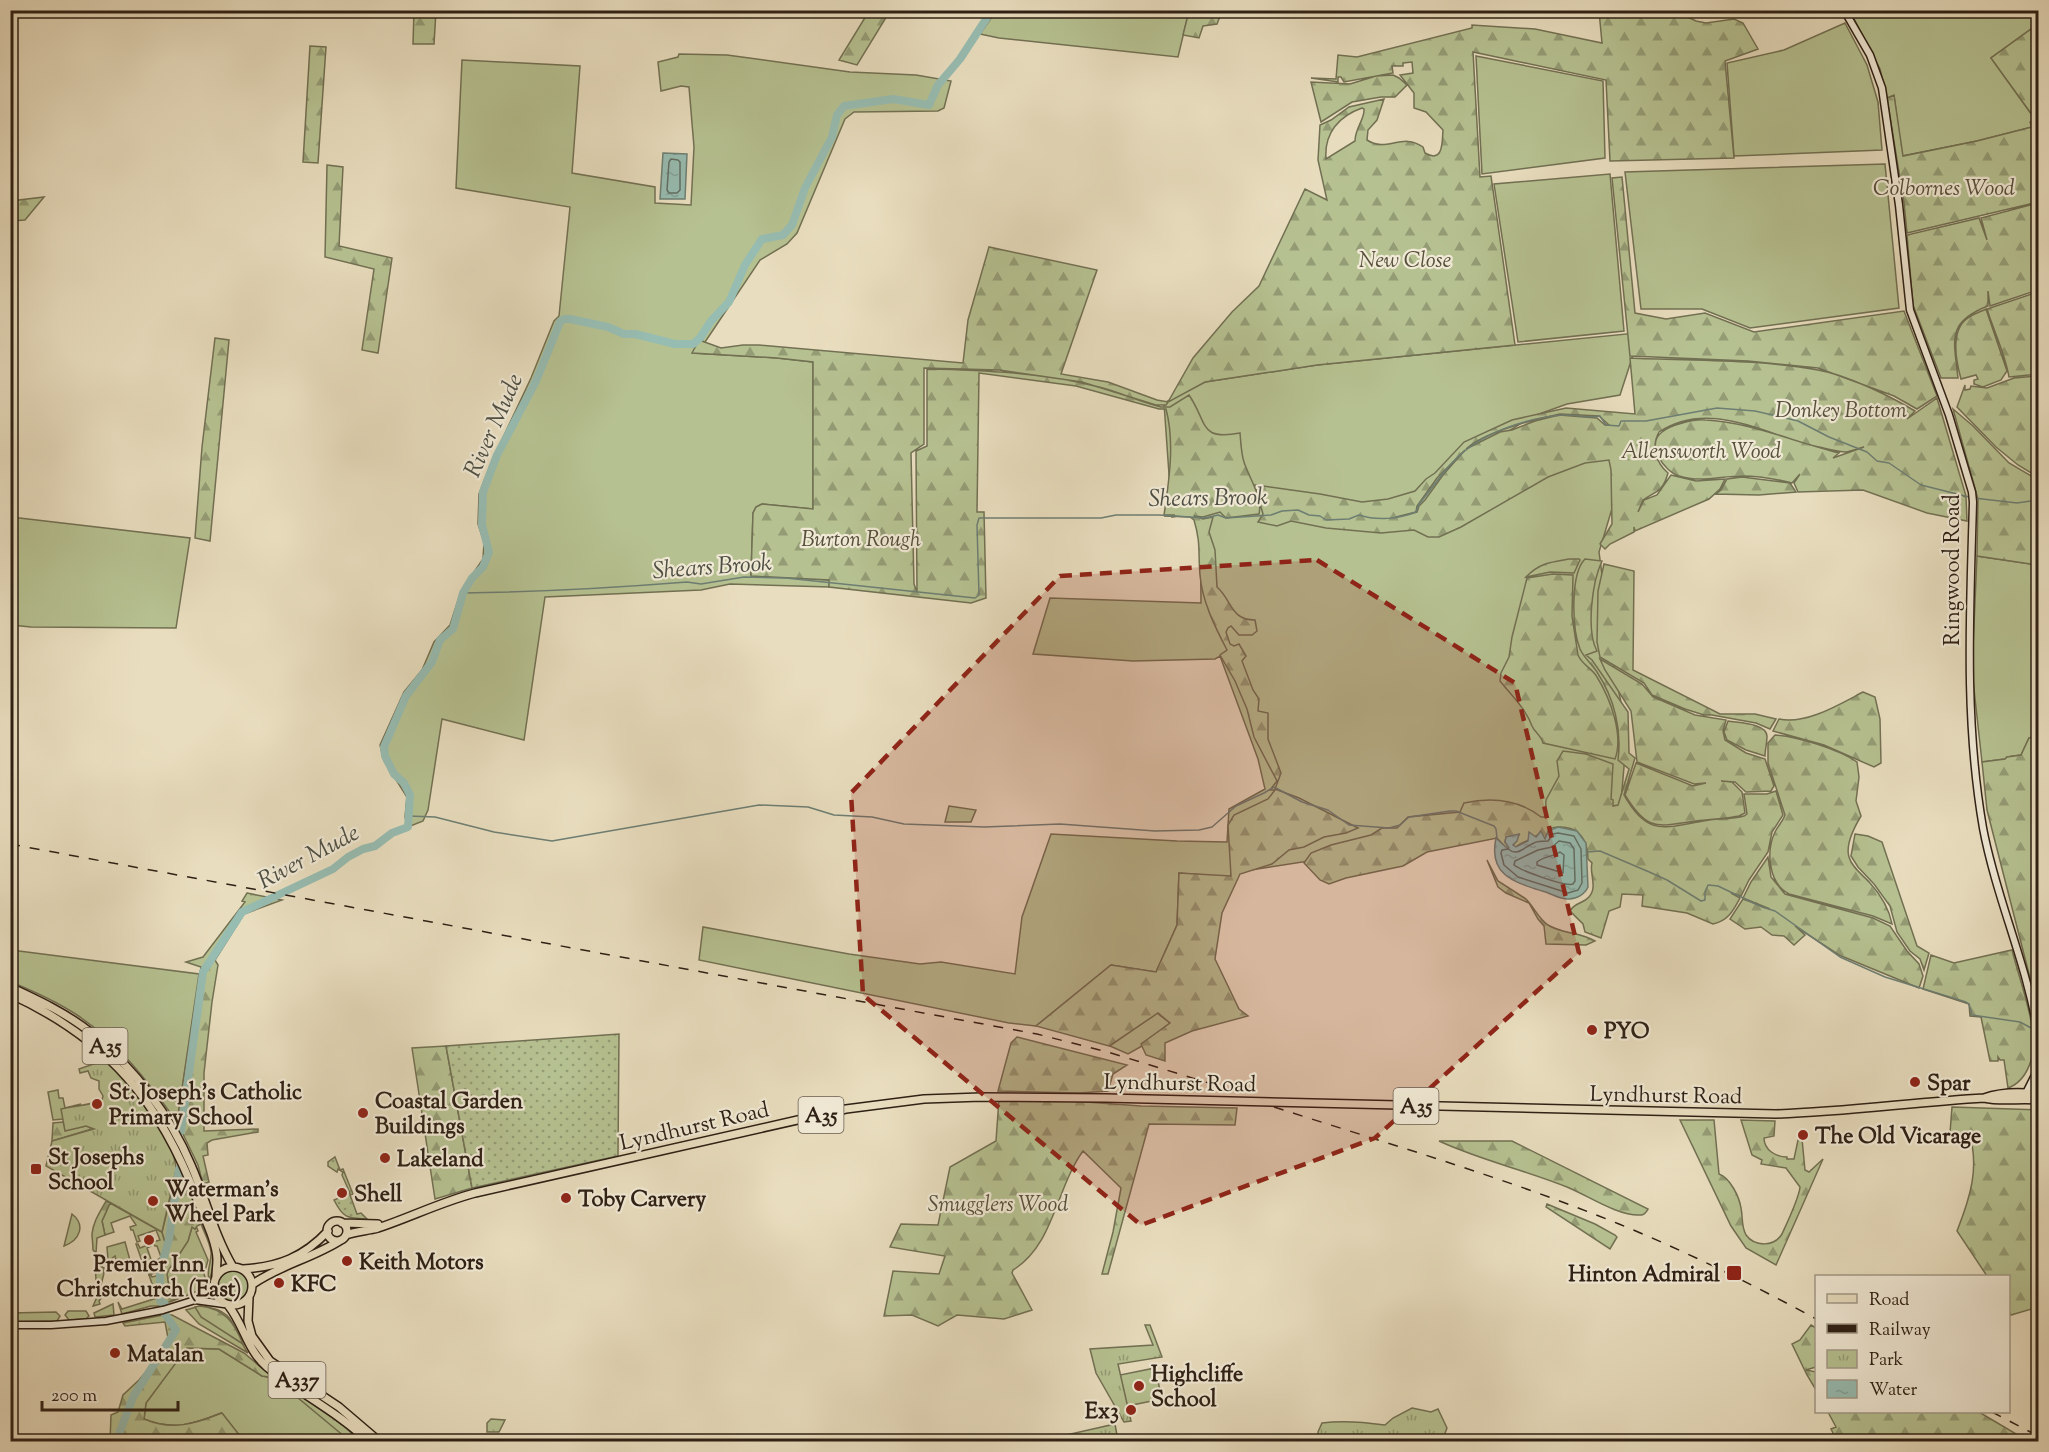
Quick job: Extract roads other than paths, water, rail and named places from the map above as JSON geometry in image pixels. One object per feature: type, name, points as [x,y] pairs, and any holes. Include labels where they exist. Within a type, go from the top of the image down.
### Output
[{"type":"main road","name":"A35","points":[[10,987],[47,1004],[88,1031],[141,1082],[176,1132],[191,1164],[225,1253],[233,1267]]},
{"type":"main road","name":"A35","points":[[10,994],[43,1010],[84,1036],[111,1060],[155,1113],[186,1168],[204,1216],[217,1258],[215,1280]]},
{"type":"main road","name":"Lyndhurst Road","points":[[253,1284],[266,1274],[325,1250],[355,1231],[376,1228],[475,1193],[846,1109],[924,1099],[1106,1098],[1776,1114],[1984,1098],[1992,1095],[2038,1094]]},
{"type":"main road","name":"Lyndhurst Road","points":[[2025,1096],[2038,1100]]},
{"type":"main road","name":"A35","points":[[243,1269],[268,1267],[291,1258],[312,1247],[334,1222],[342,1223]]},
{"type":"main road","points":[[328,1231],[332,1239],[344,1238],[346,1227],[342,1223]]},
{"type":"main road","name":"Lyndhurst Road","points":[[342,1223],[389,1223]]},
{"type":"main road","points":[[233,1267],[243,1269],[253,1284],[249,1298],[240,1305],[226,1304],[216,1295],[215,1280],[223,1269],[233,1267]]},
{"type":"main road","name":"A337","points":[[249,1298],[248,1321],[252,1336],[270,1361],[339,1407],[380,1442]]},
{"type":"main road","name":"A337","points":[[226,1304],[241,1323],[248,1345],[267,1367],[335,1413],[369,1442]]},
{"type":"street","name":"Ringwood Road","points":[[1844,10],[1870,55],[1882,88],[1899,205],[1910,310],[1949,415],[1972,492],[1968,656],[1974,762],[1984,830],[1998,888],[2034,1004],[2038,1034]]},
{"type":"street","points":[[2025,1096],[2035,1075],[2038,1060]]},
{"type":"street","points":[[195,1300],[215,1280]]},
{"type":"street","points":[[10,1325],[51,1325],[100,1321],[165,1310],[195,1300],[226,1304]]},
{"type":"water","points":[[663,153],[687,154],[685,199],[660,199]]},
{"type":"water","points":[[1558,827],[1577,831],[1586,843],[1588,887],[1583,894],[1572,899],[1559,897],[1513,880],[1500,869],[1496,861],[1496,838],[1508,849],[1505,842],[1506,837],[1519,834],[1513,845],[1516,847],[1528,841],[1529,832],[1536,837],[1541,831],[1545,839],[1548,831]]},
{"type":"waterway","name":"River Mude","points":[[181,1131],[203,972],[242,912],[333,869],[348,857],[375,846],[392,833],[408,827],[410,795],[404,783],[394,774],[385,756],[384,747],[406,696],[432,662],[440,640],[453,629],[463,593],[472,578],[483,567],[489,552],[482,525],[483,492],[497,455],[536,381],[560,322],[570,319],[608,327],[624,334],[635,334],[675,344],[693,344],[729,302],[745,265],[762,239],[783,235],[792,225],[805,188],[832,137],[837,115],[844,106],[893,99],[929,105],[938,85],[960,59],[992,10]]},
{"type":"waterway","name":"Shears Brook","points":[[463,593],[687,582],[701,584],[744,577],[786,578],[975,598],[979,595],[977,525],[979,518],[1101,518],[1116,515],[1205,518],[1218,515],[1226,518],[1271,515],[1282,511],[1298,510],[1326,520],[1349,519],[1359,515],[1380,519],[1395,518],[1416,512],[1419,504],[1449,466],[1477,442],[1519,423],[1563,415],[1600,416],[1606,425],[1619,426],[1621,421],[1646,421],[1717,408],[1755,411],[1798,421],[1829,437],[1867,452],[1877,461],[1889,463],[1921,485],[1969,497]]},
{"type":"waterway","name":"Shears Brook","points":[[1974,498],[2017,503],[2038,500]]},
{"type":"waterway","points":[[409,816],[435,817],[494,832],[552,841],[759,805],[808,807],[834,815],[872,817],[904,824],[984,827],[1060,824],[1155,831],[1199,830],[1212,827],[1236,806],[1274,787],[1302,802],[1328,810],[1349,825],[1389,828],[1400,825],[1409,817],[1456,811],[1494,826],[1497,838]]},
{"type":"waterway","points":[[1587,852],[1600,851],[1647,871],[1667,880],[1701,901],[1705,900],[1708,885],[1718,886],[1775,911],[1840,957],[1885,977],[1966,1002],[1969,1004],[1972,1015],[2020,1022],[2033,1029]]},
{"type":"waterway","name":"River Mude","points":[[116,1442],[133,1397],[176,1330],[165,1314],[165,1304],[160,1301],[160,1271],[169,1239],[179,1169]]},
{"type":"railway","points":[[10,844],[1037,1034],[1111,1053],[1238,1092]]},
{"type":"railway","points":[[1274,1107],[1447,1162],[1576,1207],[1694,1257],[1815,1318]]},
{"type":"railway","points":[[1994,1413],[2038,1436]]},
{"type":"place","name":"PYO","points":[[1592,1030]]},
{"type":"place","name":"Spar","points":[[1915,1082]]},
{"type":"place","name":"St. Joseph's Catholic Primary School","points":[[97,1104]]},
{"type":"place","name":"Coastal Garden Buildings","points":[[363,1113]]},
{"type":"place","name":"The Old Vicarage","points":[[1803,1135]]},
{"type":"place","name":"Lakeland","points":[[385,1158]]},
{"type":"place","name":"St Josephs School","points":[[36,1169]]},
{"type":"place","name":"Shell","points":[[342,1193]]},
{"type":"place","name":"Toby Carvery","points":[[566,1198]]},
{"type":"place","name":"Waterman’s Wheel Park","points":[[153,1201]]},
{"type":"place","name":"Premier Inn Christchurch (East)","points":[[149,1240]]},
{"type":"place","name":"Keith Motors","points":[[347,1261]]},
{"type":"place","name":"Hinton Admiral","points":[[1734,1273]]},
{"type":"place","name":"KFC","points":[[279,1283]]},
{"type":"place","name":"Matalan","points":[[115,1353]]},
{"type":"place","name":"Highcliffe School","points":[[1139,1386]]},
{"type":"place","name":"Ex3","points":[[1131,1410]]},
{"type":"park label","name":"Colbornes Wood","points":[[1944,187]]},
{"type":"park label","name":"New Close","points":[[1405,259]]},
{"type":"park label","name":"Donkey Bottom","points":[[1841,409]]},
{"type":"park label","name":"Allensworth Wood","points":[[1701,450]]},
{"type":"park label","name":"Burton Rough","points":[[861,538]]},
{"type":"park label","name":"Smugglers Wood","points":[[998,1203]]}]
